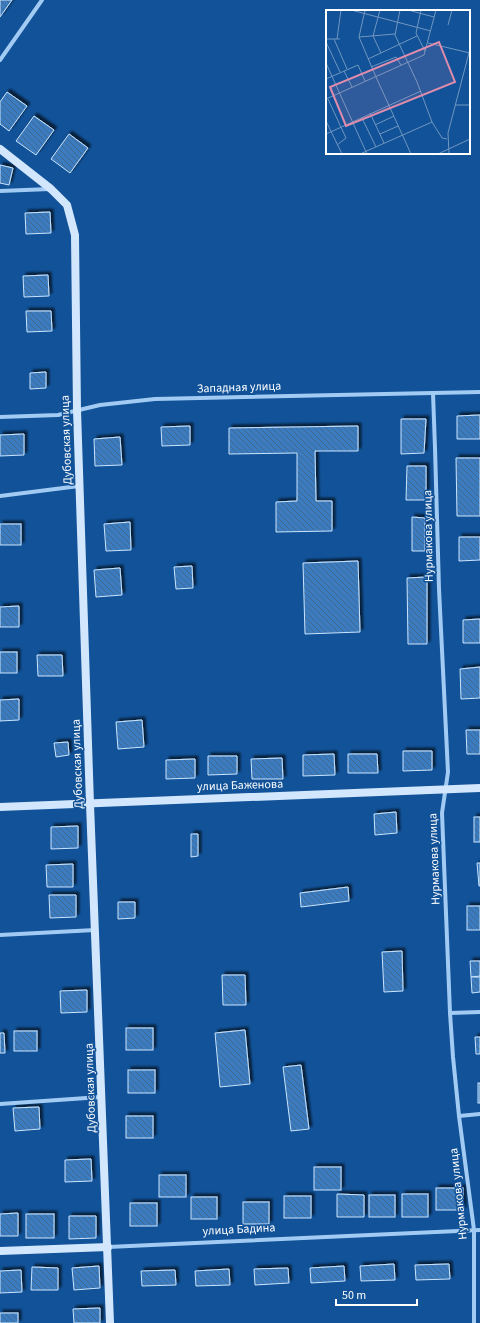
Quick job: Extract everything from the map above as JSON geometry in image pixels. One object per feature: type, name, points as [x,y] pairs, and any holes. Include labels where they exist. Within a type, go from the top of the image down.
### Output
[{"type":"main road","points":[[0,149],[51,189]]},
{"type":"main road","name":"Дубовская улица","points":[[51,189],[67,205],[75,235],[77,410],[90,804],[110,1323]]},
{"type":"main road","name":"улица Баженова","points":[[0,807],[480,788]]},
{"type":"main road","name":"улица Бадина","points":[[0,1251],[108,1247]]},
{"type":"street","points":[[0,60],[42,0]]},
{"type":"street","points":[[0,192],[51,189]]},
{"type":"street","name":"Западная улица","points":[[0,417],[58,415],[100,405],[155,399],[480,392]]},
{"type":"street","name":"Нурмакова улица","points":[[433,393],[436,448],[439,589],[448,772],[442,813],[450,1013],[459,1116],[474,1230],[474,1323]]},
{"type":"street","points":[[0,496],[80,486]]},
{"type":"street","points":[[0,935],[95,930]]},
{"type":"street","points":[[450,1013],[480,1012]]},
{"type":"street","points":[[0,1104],[102,1097]]},
{"type":"street","points":[[459,1116],[480,1114]]},
{"type":"street","name":"улица Бадина","points":[[108,1247],[480,1230]]},
{"type":"building","points":[[0,0],[12,0],[0,17]]},
{"type":"building","points":[[7,92],[27,106],[9,131],[0,124],[0,102]]},
{"type":"building","points":[[34,116],[54,130],[36,155],[16,141]]},
{"type":"building","points":[[69,134],[88,148],[70,173],[51,159]]},
{"type":"building","points":[[0,165],[13,168],[9,185],[0,183]]},
{"type":"building","points":[[50,212],[51,233],[26,234],[25,213]]},
{"type":"building","points":[[48,275],[49,296],[24,297],[23,276]]},
{"type":"building","points":[[26,311],[51,311],[52,331],[27,332]]},
{"type":"building","points":[[46,372],[46,388],[30,389],[30,373]]},
{"type":"building","points":[[480,415],[480,439],[457,439],[457,416]]},
{"type":"building","points":[[401,419],[426,419],[424,453],[401,454]]},
{"type":"building","points":[[190,426],[190,445],[162,446],[161,427]]},
{"type":"building","points":[[358,426],[358,451],[315,451],[316,501],[332,501],[332,531],[276,532],[276,502],[297,501],[297,453],[229,454],[229,428]]},
{"type":"building","points":[[24,434],[24,455],[0,456],[0,435]]},
{"type":"building","points":[[120,437],[122,465],[95,466],[94,439]]},
{"type":"building","points":[[456,458],[480,458],[480,516],[457,516]]},
{"type":"building","points":[[407,466],[426,466],[426,500],[406,500]]},
{"type":"building","points":[[412,517],[425,518],[425,551],[412,551]]},
{"type":"building","points":[[130,522],[131,550],[106,551],[104,524]]},
{"type":"building","points":[[0,524],[21,524],[21,545],[0,545]]},
{"type":"building","points":[[459,537],[480,537],[480,560],[459,561]]},
{"type":"building","points":[[358,561],[360,632],[305,634],[303,563]]},
{"type":"building","points":[[192,566],[193,588],[176,589],[174,567]]},
{"type":"building","points":[[120,568],[122,595],[96,597],[94,570]]},
{"type":"building","points":[[427,577],[427,644],[408,644],[407,578]]},
{"type":"building","points":[[19,606],[19,627],[0,627],[0,607]]},
{"type":"building","points":[[480,619],[480,643],[463,643],[463,620]]},
{"type":"building","points":[[0,652],[17,652],[17,673],[0,673]]},
{"type":"building","points":[[37,655],[62,655],[63,676],[38,676]]},
{"type":"building","points":[[480,667],[480,698],[461,699],[460,669]]},
{"type":"building","points":[[19,699],[19,720],[0,721],[0,700]]},
{"type":"building","points":[[142,720],[144,747],[118,749],[116,722]]},
{"type":"building","points":[[466,730],[480,730],[480,754],[467,754]]},
{"type":"building","points":[[68,742],[69,755],[56,757],[54,743]]},
{"type":"building","points":[[403,751],[432,751],[432,770],[403,771]]},
{"type":"building","points":[[334,754],[335,775],[303,776],[303,755]]},
{"type":"building","points":[[348,754],[377,754],[378,773],[348,773]]},
{"type":"building","points":[[208,756],[237,756],[237,774],[208,775]]},
{"type":"building","points":[[282,758],[283,779],[252,779],[251,759]]},
{"type":"building","points":[[195,759],[195,778],[166,779],[166,760]]},
{"type":"building","points":[[396,812],[397,833],[375,835],[374,814]]},
{"type":"building","points":[[474,817],[480,817],[480,842],[474,842]]},
{"type":"building","points":[[78,826],[78,848],[51,849],[51,827]]},
{"type":"building","points":[[191,834],[198,834],[198,856],[191,857]]},
{"type":"building","points":[[477,863],[480,863],[480,886],[479,886]]},
{"type":"building","points":[[73,864],[73,887],[47,887],[46,865]]},
{"type":"building","points":[[348,887],[349,901],[301,907],[300,893]]},
{"type":"building","points":[[49,895],[76,895],[76,917],[50,918]]},
{"type":"building","points":[[118,902],[135,902],[135,918],[118,919]]},
{"type":"building","points":[[467,906],[480,906],[480,930],[467,930]]},
{"type":"building","points":[[402,951],[403,991],[384,992],[382,952]]},
{"type":"building","points":[[470,961],[480,961],[480,976],[471,977]]},
{"type":"building","points":[[222,975],[245,975],[246,1005],[223,1005]]},
{"type":"building","points":[[471,977],[480,977],[480,992],[472,993]]},
{"type":"building","points":[[87,990],[87,1012],[61,1013],[60,991]]},
{"type":"building","points":[[126,1028],[153,1028],[153,1050],[126,1050]]},
{"type":"building","points":[[245,1030],[250,1084],[220,1087],[215,1033]]},
{"type":"building","points":[[14,1031],[37,1031],[37,1051],[14,1051]]},
{"type":"building","points":[[0,1033],[4,1033],[5,1053],[0,1053]]},
{"type":"building","points":[[475,1037],[480,1037],[480,1054],[476,1054]]},
{"type":"building","points":[[301,1065],[309,1129],[291,1131],[283,1067]]},
{"type":"building","points":[[128,1070],[155,1070],[155,1093],[128,1093]]},
{"type":"building","points":[[478,1083],[480,1083],[480,1103],[478,1103]]},
{"type":"building","points":[[39,1107],[40,1129],[15,1131],[13,1108]]},
{"type":"building","points":[[126,1116],[153,1116],[153,1138],[126,1138]]},
{"type":"building","points":[[91,1159],[92,1181],[65,1182],[65,1160]]},
{"type":"building","points":[[314,1167],[341,1167],[341,1190],[314,1190]]},
{"type":"building","points":[[159,1175],[186,1175],[186,1197],[159,1197]]},
{"type":"building","points":[[436,1188],[463,1188],[463,1210],[436,1210]]},
{"type":"building","points":[[337,1194],[364,1195],[364,1217],[337,1217]]},
{"type":"building","points":[[402,1194],[428,1194],[428,1217],[402,1217]]},
{"type":"building","points":[[369,1195],[395,1195],[395,1217],[369,1217]]},
{"type":"building","points":[[284,1196],[311,1196],[311,1218],[284,1218]]},
{"type":"building","points":[[191,1197],[217,1197],[217,1219],[191,1219]]},
{"type":"building","points":[[243,1202],[269,1202],[269,1224],[243,1224]]},
{"type":"building","points":[[130,1203],[157,1203],[157,1226],[130,1226]]},
{"type":"building","points":[[18,1213],[18,1236],[0,1236],[0,1214]]},
{"type":"building","points":[[26,1214],[54,1214],[54,1238],[26,1238]]},
{"type":"building","points":[[69,1216],[96,1216],[96,1238],[69,1239]]},
{"type":"building","points":[[394,1264],[395,1280],[361,1281],[360,1266]]},
{"type":"building","points":[[449,1264],[450,1279],[416,1280],[415,1265]]},
{"type":"building","points":[[99,1266],[100,1288],[74,1290],[72,1268]]},
{"type":"building","points":[[344,1266],[345,1281],[311,1283],[310,1268]]},
{"type":"building","points":[[32,1267],[58,1268],[58,1290],[31,1290]]},
{"type":"building","points":[[288,1268],[289,1283],[255,1285],[254,1269]]},
{"type":"building","points":[[229,1269],[230,1285],[196,1286],[195,1271]]},
{"type":"building","points":[[21,1270],[22,1292],[0,1293],[0,1271]]},
{"type":"building","points":[[175,1270],[176,1285],[142,1286],[141,1271]]},
{"type":"building","points":[[100,1308],[100,1323],[74,1323],[73,1309]]},
{"type":"building","points":[[0,1313],[18,1313],[18,1323],[0,1323]]}]
